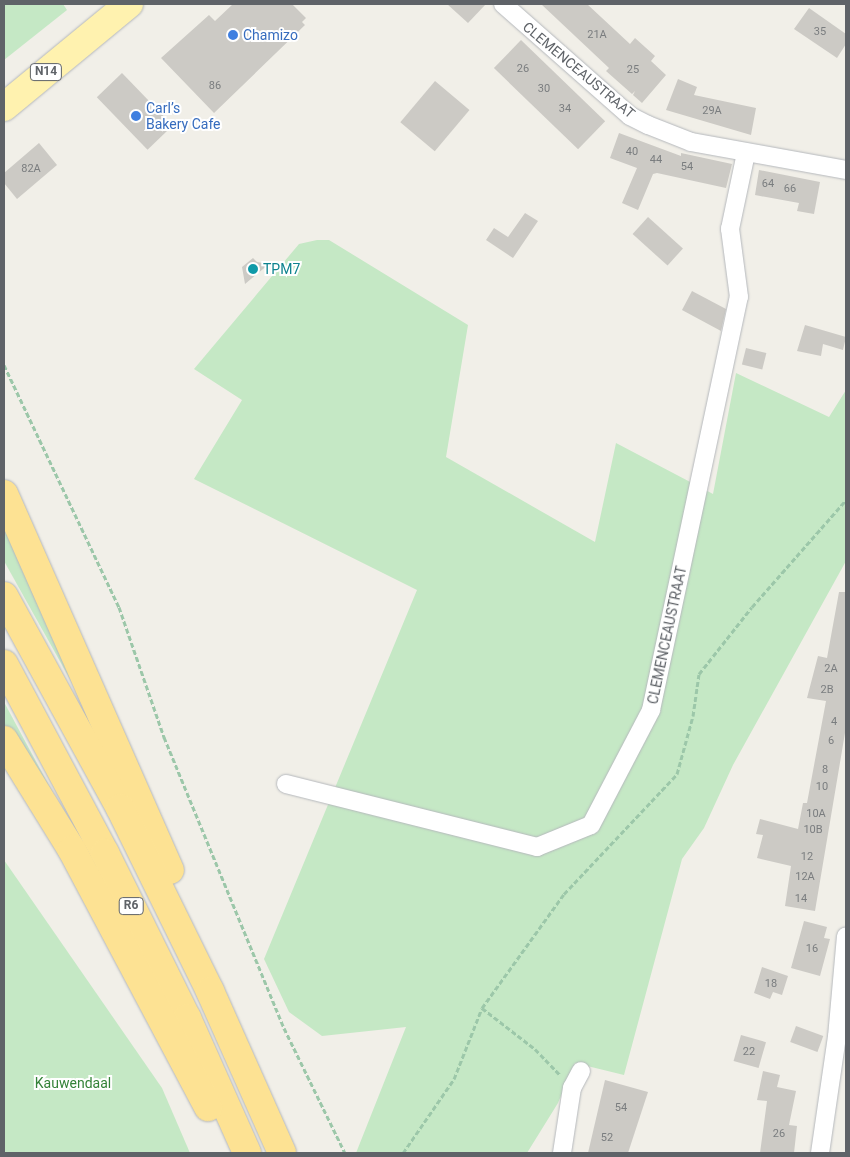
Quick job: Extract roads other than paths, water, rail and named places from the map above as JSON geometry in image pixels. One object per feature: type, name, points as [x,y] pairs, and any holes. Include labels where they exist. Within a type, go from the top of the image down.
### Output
[{"type":"highway","points":[[4,494],[209,957],[210,990]]},
{"type":"highway","name":"R6","points":[[4,596],[120,808],[210,990],[282,1153]]},
{"type":"highway","name":"R6","points":[[4,664],[109,861],[186,1018],[247,1153]]},
{"type":"highway","points":[[4,740],[72,850],[233,1153]]},
{"type":"main road","name":"N14","points":[[4,107],[128,4]]},
{"type":"street","name":"CLEMENCEAUSTRAAT","points":[[503,4],[630,116],[691,142],[846,170]]},
{"type":"street","name":"CLEMENCEAUSTRAAT","points":[[286,784],[537,847],[591,825],[651,710],[740,297],[730,229],[746,153]]},
{"type":"street","points":[[820,1153],[837,1037],[846,936]]},
{"type":"street","points":[[562,1153],[572,1088],[581,1071]]},
{"type":"place","name":"Chamizo","points":[[233,35]]},
{"type":"place","name":"Carl’s Bakery Cafe","points":[[136,116]]},
{"type":"place","name":"TPM7","points":[[253,269]]},
{"type":"park label","name":"Kauwendaal","points":[[73,1083]]}]
